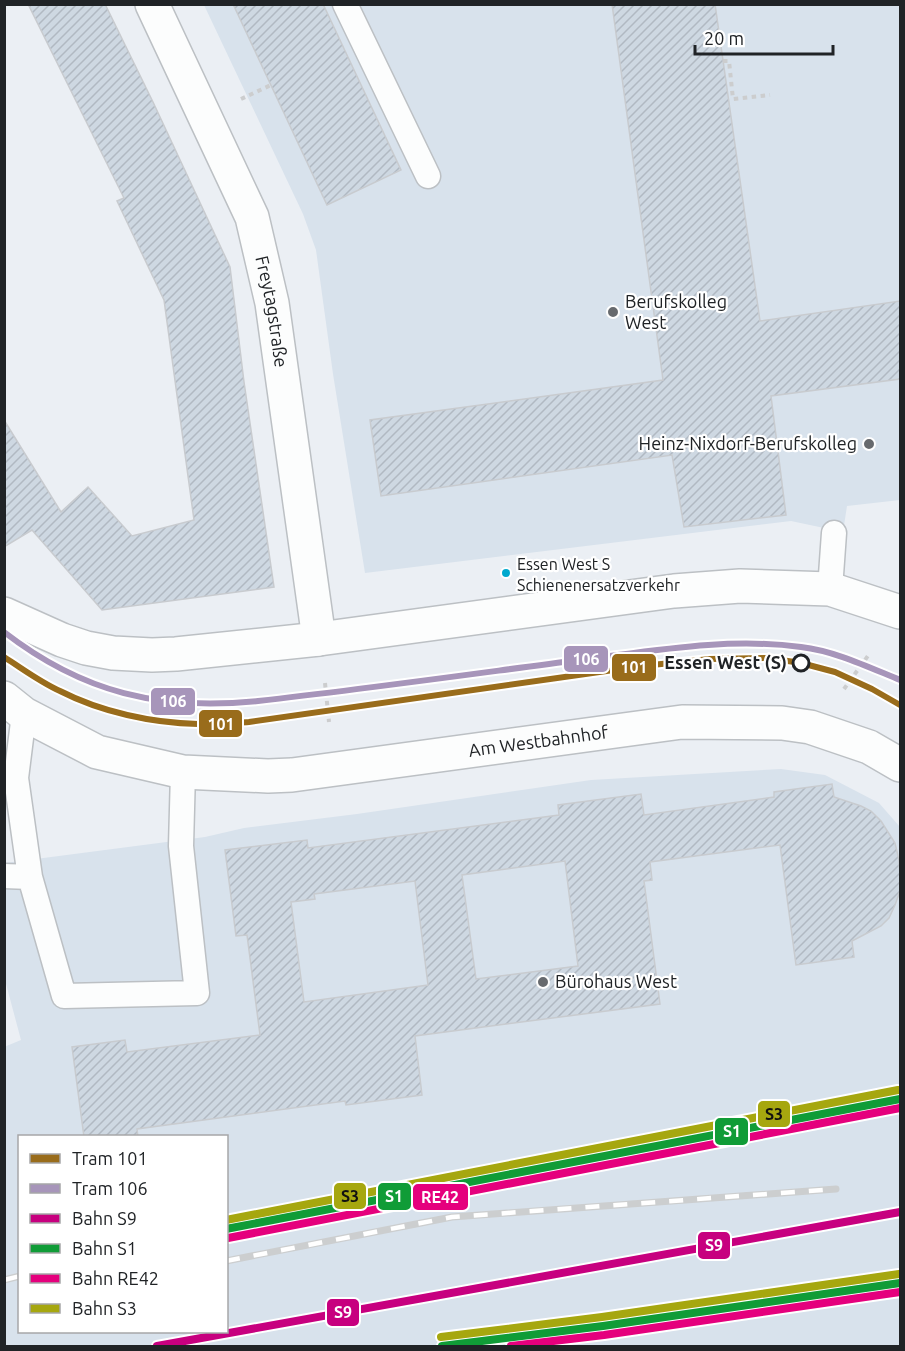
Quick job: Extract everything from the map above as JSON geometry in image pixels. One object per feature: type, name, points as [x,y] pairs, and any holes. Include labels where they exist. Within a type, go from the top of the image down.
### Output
[{"type":"main road","name":"Freytagstraße","points":[[152,4],[252,217],[272,303],[319,639]]},
{"type":"main road","points":[[4,614],[62,640],[86,648],[113,653],[152,655],[319,639],[674,591],[740,586],[830,589],[900,612]]},
{"type":"main road","name":"Am Westbahnhof","points":[[14,706],[97,752],[183,772],[292,775],[682,722],[782,723],[810,727],[869,747],[900,765]]},
{"type":"lane","points":[[345,4],[428,176]]},
{"type":"lane","points":[[830,589],[834,533]]},
{"type":"lane","points":[[14,706],[16,778],[30,877],[64,996],[197,993],[181,846],[183,772]]},
{"type":"lane","points":[[4,876],[30,877]]},
{"type":"path","points":[[723,61],[729,61],[734,99],[770,95]]},
{"type":"path","points":[[844,689],[870,653]]},
{"type":"path","points":[[325,683],[329,722]]},
{"type":"shaded area","name":"Berufskolleg West","points":[[204,5],[900,5],[900,500],[847,506],[843,532],[791,521],[365,573],[316,250],[303,214]]},
{"type":"shaded area","points":[[781,769],[825,775],[879,803],[900,827],[900,1346],[5,1346],[4,1047],[21,1040],[5,980],[5,863],[205,837],[244,828],[591,780]]},
{"type":"building","points":[[28,4],[105,4],[230,267],[274,587],[102,610],[32,530],[4,547],[4,420],[61,512],[88,487],[132,536],[194,520],[164,300],[117,201],[124,198]]},
{"type":"building","points":[[233,4],[323,4],[401,170],[327,205]]},
{"type":"building","points":[[612,4],[715,4],[760,321],[900,301],[900,379],[771,396],[786,515],[684,527],[672,455],[381,496],[370,420],[663,380]]},
{"type":"building","name":"Bürohaus West","points":[[832,784],[834,797],[871,811],[881,821],[895,843],[899,860],[900,891],[895,905],[889,918],[881,926],[852,941],[854,957],[796,965],[780,845],[650,862],[652,880],[644,881],[660,1004],[415,1036],[422,1095],[346,1105],[345,1101],[137,1129],[138,1135],[84,1135],[72,1047],[125,1040],[127,1052],[260,1035],[247,935],[236,936],[225,850],[307,840],[308,848],[559,815],[558,805],[641,794],[644,815],[774,797],[774,792]],"holes":[[[565,861],[578,966],[476,979],[462,875]],[[415,881],[428,985],[304,1002],[291,902],[315,899],[314,894]]]},
{"type":"railway","points":[[228,1261],[452,1217],[836,1189]]},
{"type":"railway","points":[[4,1280],[18,1276]]},
{"type":"tram line","name":"106","points":[[4,632],[63,670],[93,683],[155,700],[188,703],[258,701],[662,649],[717,644],[773,644],[814,649],[851,660],[900,680]]},
{"type":"tram line","name":"101","points":[[4,657],[45,684],[92,705],[145,719],[181,723],[249,722],[642,666],[710,659],[768,658],[801,663],[835,672],[900,705]]},
{"type":"rail line","name":"S3","points":[[228,1220],[898,1090]]},
{"type":"rail line","name":"S1","points":[[228,1229],[900,1099]]},
{"type":"rail line","name":"RE42","points":[[228,1238],[900,1108]]},
{"type":"rail line","name":"S9","points":[[157,1346],[900,1212]]},
{"type":"rail line","name":"S3","points":[[441,1337],[602,1317],[899,1274]]},
{"type":"rail line","name":"S1","points":[[442,1346],[603,1326],[900,1283]]},
{"type":"rail line","name":"RE42","points":[[511,1346],[604,1335],[900,1292]]},
{"type":"place","name":"Berufskolleg West","points":[[613,312]]},
{"type":"place","name":"Heinz-Nixdorf-Berufskolleg","points":[[869,444]]},
{"type":"place","name":"Essen West S Schienenersatzverkehr","points":[[506,573]]},
{"type":"place","name":"Essen West (S)","points":[[801,663]]},
{"type":"place","name":"Bürohaus West","points":[[543,982]]}]
